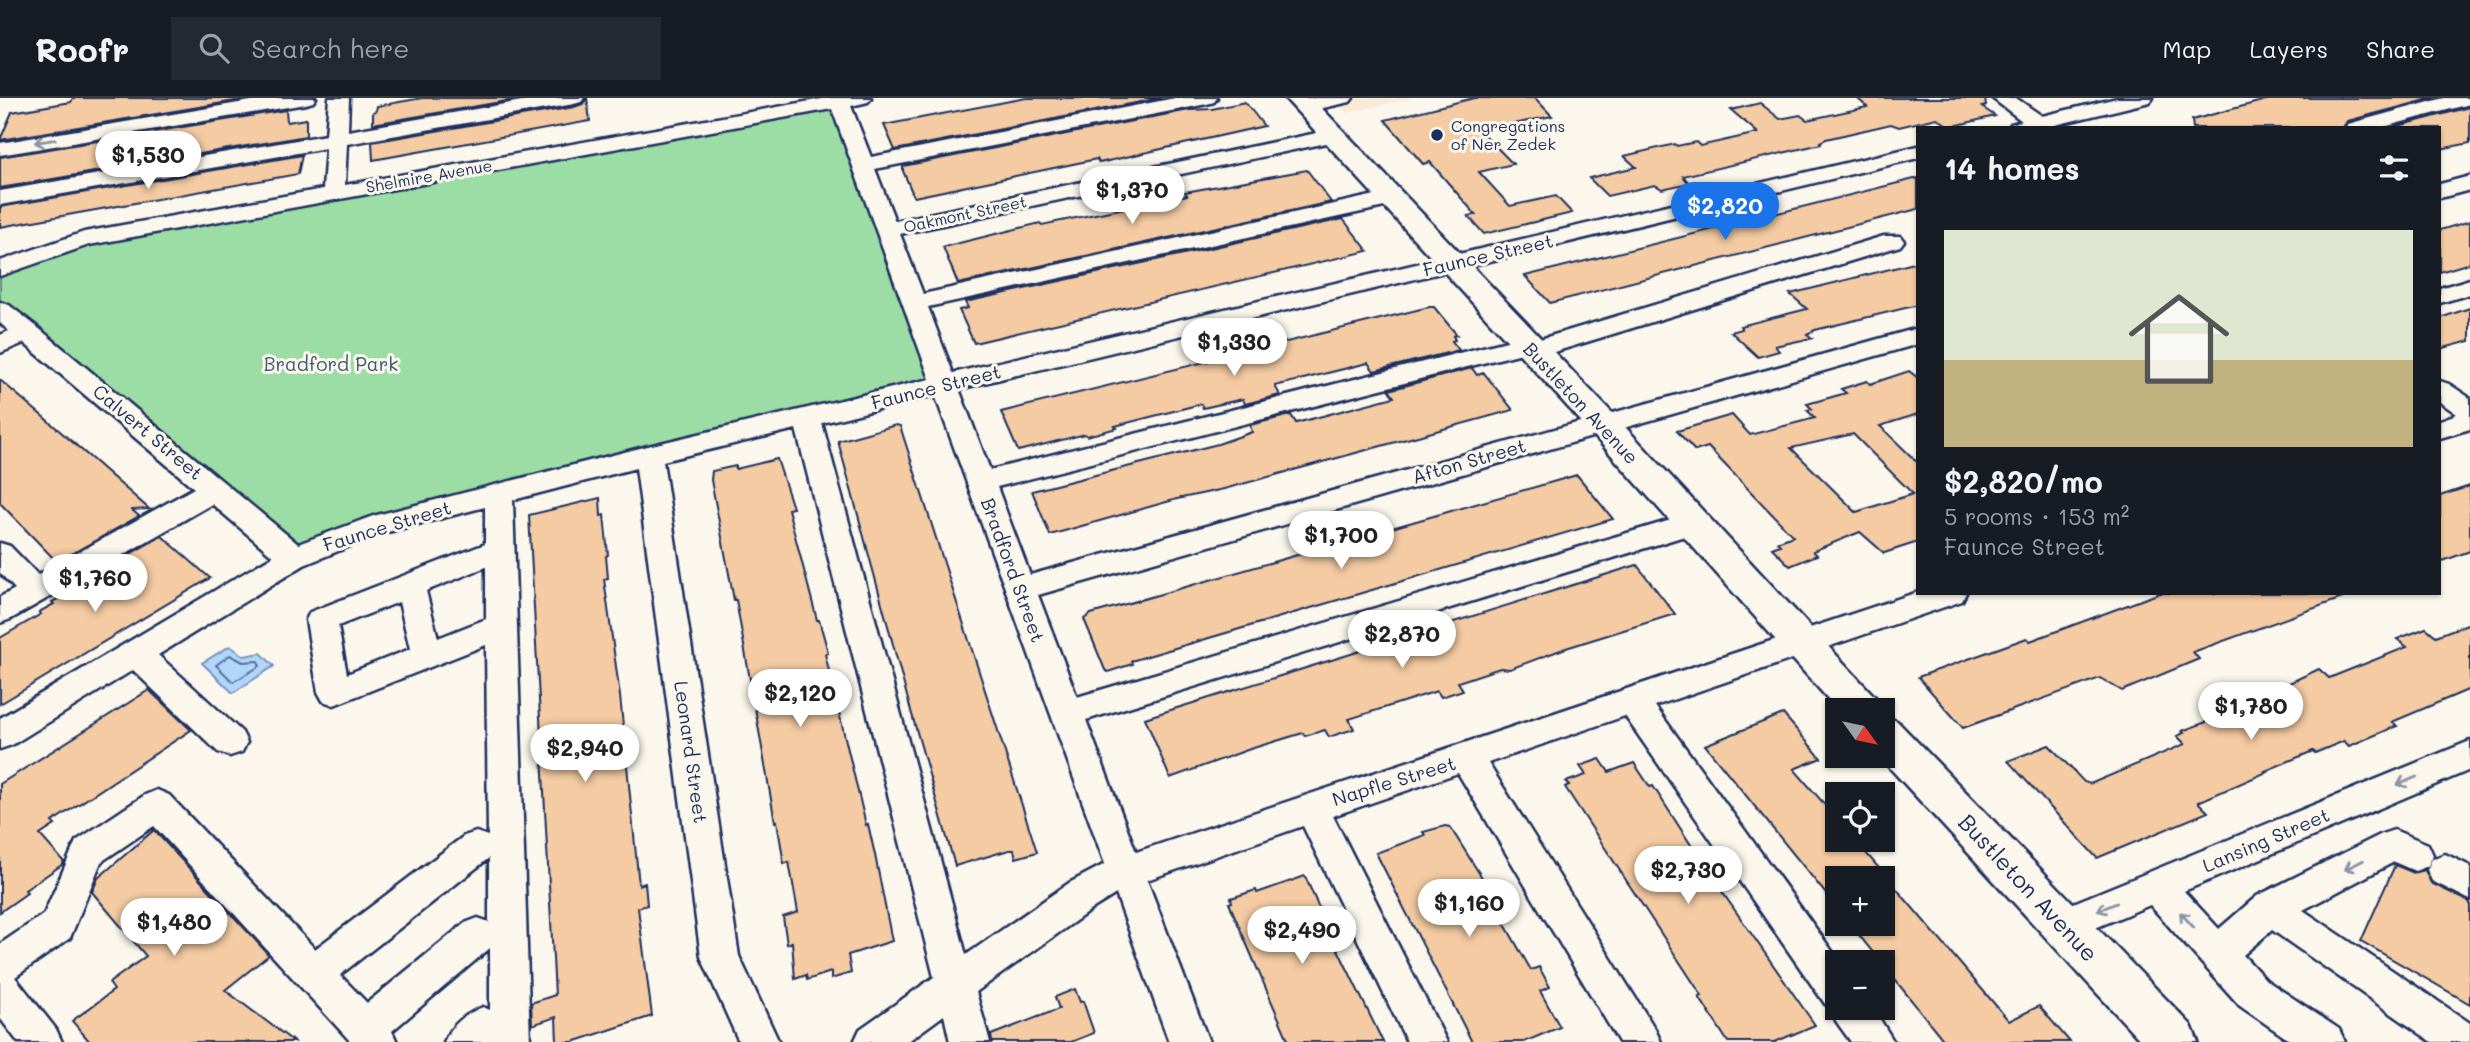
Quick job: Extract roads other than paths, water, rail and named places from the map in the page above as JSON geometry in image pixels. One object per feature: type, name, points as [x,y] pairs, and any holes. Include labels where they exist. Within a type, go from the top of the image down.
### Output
[{"type":"main road","name":"Bustleton Avenue","points":[[1301,102],[1602,424],[1851,698]]},
{"type":"main road","name":"Bustleton Avenue","points":[[1895,746],[2174,1042]]},
{"type":"street","points":[[0,149],[306,98]]},
{"type":"street","points":[[334,192],[339,98]]},
{"type":"street","points":[[0,198],[574,98]]},
{"type":"street","points":[[863,165],[1207,98]]},
{"type":"street","points":[[1301,102],[1343,98]]},
{"type":"street","points":[[2002,98],[2034,126],[2143,98]]},
{"type":"street","points":[[2363,126],[2468,98]]},
{"type":"street","name":"Bradford Street","points":[[846,99],[863,165],[1189,1042]]},
{"type":"street","name":"Shelmire Avenue","points":[[0,269],[84,239],[846,99]]},
{"type":"street","name":"Oakmont Street","points":[[887,230],[1331,136]]},
{"type":"street","name":"Faunce Street","points":[[0,735],[294,557],[373,526],[648,455],[1916,152]]},
{"type":"street","points":[[2441,191],[2470,183]]},
{"type":"street","points":[[914,303],[1390,199]]},
{"type":"street","points":[[980,482],[1529,347],[1892,241]]},
{"type":"street","points":[[2441,296],[2470,286]]},
{"type":"street","name":"Calvert Street","points":[[0,310],[294,557]]},
{"type":"street","points":[[0,345],[27,332]]},
{"type":"street","name":"Afton Street","points":[[1020,589],[1916,337]]},
{"type":"street","points":[[2441,391],[2470,410]]},
{"type":"street","points":[[807,418],[970,1042]]},
{"type":"street","points":[[2441,429],[2470,419]]},
{"type":"street","name":"Leonard Street","points":[[648,455],[720,957],[759,1042]]},
{"type":"street","points":[[0,611],[215,489]]},
{"type":"street","points":[[486,1037],[502,626],[499,494]]},
{"type":"street","points":[[1066,713],[1691,524]]},
{"type":"street","points":[[500,550],[320,620],[334,692],[502,626]]},
{"type":"street","points":[[0,554],[35,591]]},
{"type":"street","points":[[410,585],[427,656]]},
{"type":"street","name":"Napfle Street","points":[[874,1042],[1082,895],[1125,871],[1945,595]]},
{"type":"street","points":[[135,653],[230,742]]},
{"type":"street","points":[[1633,701],[1825,973]]},
{"type":"street","name":"Lansing Street","points":[[2062,925],[2470,755]]},
{"type":"street","points":[[1467,758],[1641,1042]]},
{"type":"street","points":[[0,966],[57,926],[88,852],[156,804],[371,1035],[478,934]]},
{"type":"street","points":[[1311,807],[1427,1042]]},
{"type":"street","points":[[2217,954],[2270,908],[2394,845],[2443,870]]},
{"type":"street","points":[[313,973],[476,847]]},
{"type":"street","points":[[2156,886],[2253,993],[2325,1042]]},
{"type":"street","points":[[2270,908],[2465,1042]]},
{"type":"street","points":[[0,987],[42,1042]]},
{"type":"street","points":[[1858,1020],[1874,1042]]},
{"type":"water","points":[[230,646],[244,656],[261,653],[274,666],[233,693],[202,663]]},
{"type":"place","name":"Congregations of Ner Zedek","points":[[1437,135]]},
{"type":"park label","name":"Bradford Park","points":[[331,364]]}]
